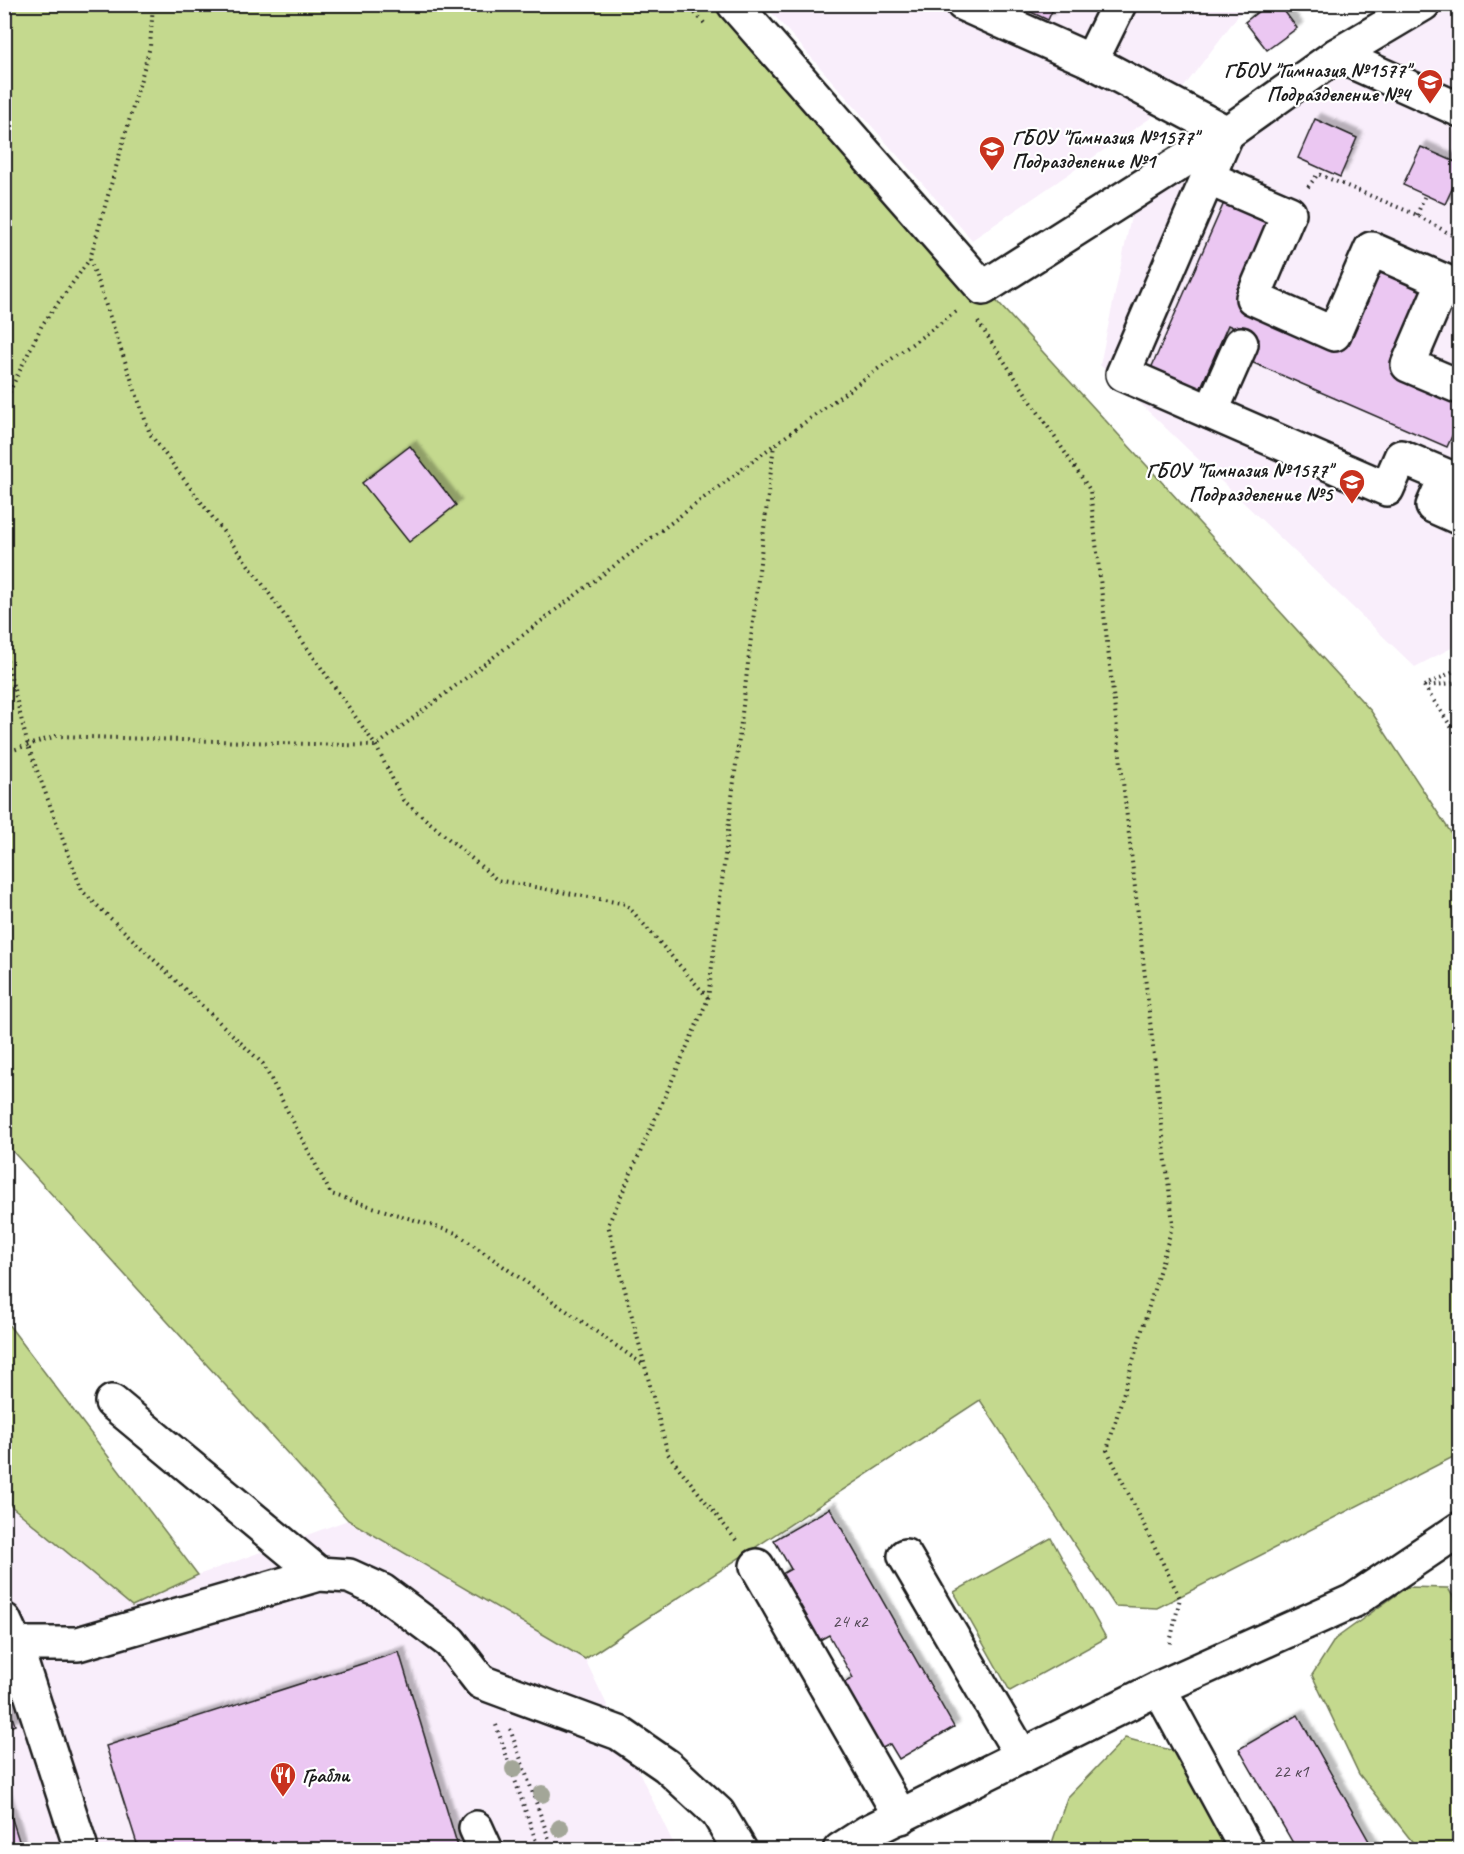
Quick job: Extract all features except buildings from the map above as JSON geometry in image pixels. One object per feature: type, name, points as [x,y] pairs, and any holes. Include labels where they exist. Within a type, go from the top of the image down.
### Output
[{"type":"lane","points":[[734,4],[983,288],[1227,133],[1337,55],[1423,4]]},
{"type":"lane","points":[[963,4],[1091,62],[1227,133]]},
{"type":"lane","points":[[1091,62],[1119,4]]},
{"type":"lane","points":[[1337,55],[1460,110]]},
{"type":"lane","points":[[1227,133],[1123,374],[1387,489],[1401,457],[1446,476],[1433,506],[1460,518]]},
{"type":"lane","points":[[1208,178],[1289,213],[1253,298],[1334,334],[1371,249],[1444,281],[1408,364],[1460,387]]},
{"type":"lane","points":[[1211,412],[1241,344]]},
{"type":"lane","points":[[112,1402],[319,1574]]},
{"type":"lane","points":[[840,1850],[873,1841],[901,1817],[1159,1688],[1353,1601],[1456,1540]]},
{"type":"lane","points":[[905,1556],[1022,1756]]},
{"type":"lane","points":[[757,1566],[901,1817]]},
{"type":"lane","points":[[77,1850],[80,1845],[10,1632],[78,1644],[319,1574],[349,1576],[382,1591],[450,1642],[489,1685],[619,1732],[667,1766],[718,1813],[740,1850]]},
{"type":"lane","points":[[1159,1688],[1247,1850]]},
{"type":"path","points":[[4,403],[42,326],[90,259],[150,47],[153,4]]},
{"type":"path","points":[[1289,213],[1318,174],[1417,215],[1460,240]]},
{"type":"path","points":[[1417,215],[1425,195]]},
{"type":"path","points":[[90,259],[150,434],[261,582],[376,746],[404,800],[498,880],[626,904],[708,999]]},
{"type":"path","points":[[4,753],[56,736],[376,746],[774,445],[966,304]]},
{"type":"path","points":[[973,314],[1090,490],[1173,1224],[1107,1450],[1180,1598],[1159,1688]]},
{"type":"path","points":[[757,1566],[668,1454],[608,1225],[708,999],[774,445]]},
{"type":"path","points":[[4,649],[28,746],[82,891],[263,1064],[331,1194],[456,1233],[645,1367]]},
{"type":"path","points":[[1424,686],[1460,668]]},
{"type":"path","points":[[1424,686],[1460,682]]},
{"type":"path","points":[[1424,686],[1460,741]]},
{"type":"path","points":[[489,1685],[539,1850]]},
{"type":"path","points":[[489,1685],[553,1850]]},
{"type":"shaded area","name":"ГБОУ \"Гимназия №1577\" Подразделение №1","points":[[765,5],[1246,5],[1171,104],[972,240]]},
{"type":"shaded area","name":"ГБОУ \"Гимназия №1577\" Подразделение №5","points":[[1453,5],[1459,5],[1459,644],[1415,667],[1100,365],[1133,207],[1342,69]]},
{"type":"shaded area","points":[[4,1501],[132,1606],[198,1575],[348,1520],[585,1659],[676,1849],[5,1849]]},
{"type":"green space","points":[[5,5],[726,5],[1371,711],[1459,845],[1459,1454],[1157,1608],[1115,1606],[980,1400],[585,1659],[348,1520],[5,1143]]},
{"type":"green space","points":[[4,1320],[198,1575],[132,1606],[5,1501]]},
{"type":"green space","points":[[1051,1538],[1106,1638],[1010,1691],[954,1592]]},
{"type":"green space","points":[[1407,1587],[1448,1588],[1459,1607],[1459,1849],[1418,1849],[1359,1774],[1312,1675],[1335,1639]]},
{"type":"green space","points":[[1125,1738],[1216,1762],[1242,1850],[1052,1850],[1052,1843],[1067,1798]]},
{"type":"place","name":"ГБОУ \"Гимназия №1577\" Подразделение №4","points":[[1430,105]]},
{"type":"place","name":"ГБОУ \"Гимназия №1577\" Подразделение №1","points":[[992,172]]},
{"type":"place","name":"ГБОУ \"Гимназия №1577\" Подразделение №5","points":[[1352,505]]},
{"type":"place","name":"Грабли","points":[[283,1798]]}]
